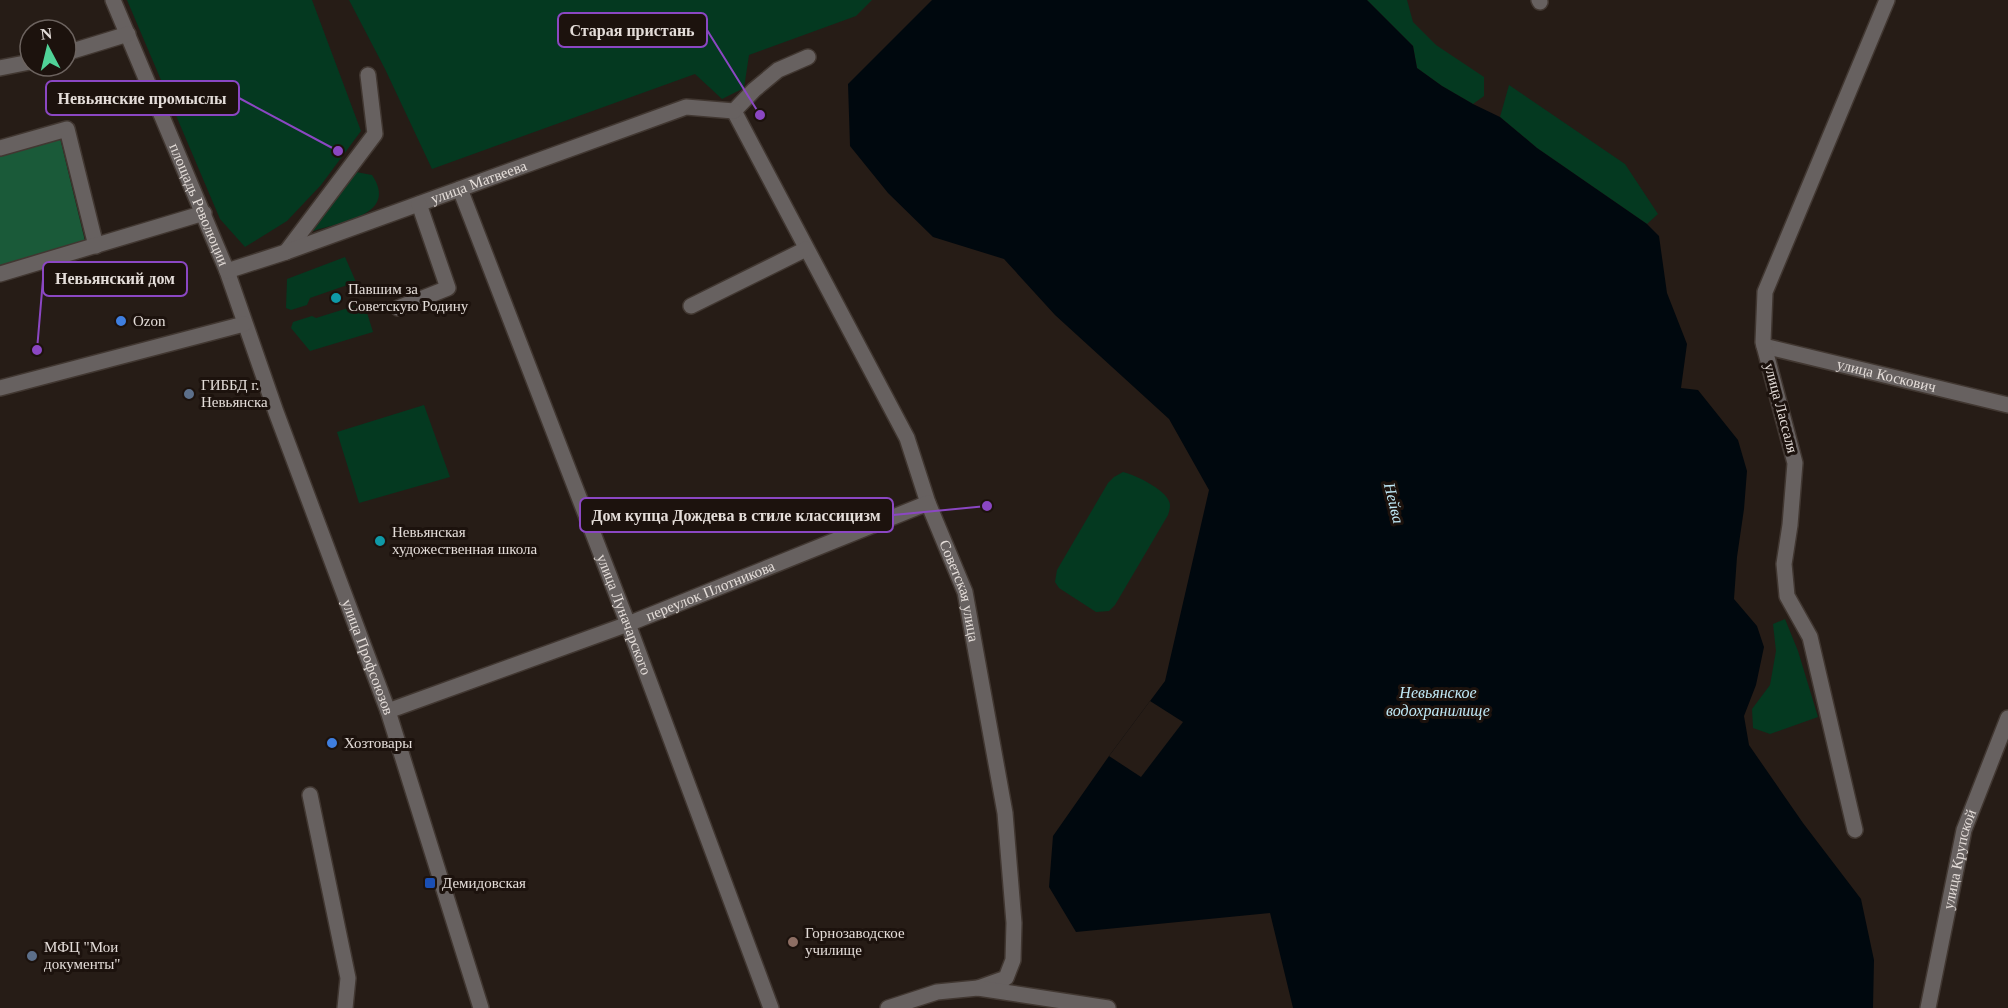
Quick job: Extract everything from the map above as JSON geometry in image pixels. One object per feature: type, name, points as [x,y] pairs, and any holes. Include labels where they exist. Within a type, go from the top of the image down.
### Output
[{"type":"street","name":"площадь Революции","points":[[112,0],[204,213],[276,412]]},
{"type":"street","name":"улица Лассаля","points":[[1855,830],[1810,638],[1786,596],[1784,564],[1795,463],[1762,342],[1765,292],[1887,0]]},
{"type":"street","points":[[78,49],[128,34]]},
{"type":"street","points":[[734,111],[778,70],[808,57]]},
{"type":"street","points":[[0,68],[18,64]]},
{"type":"street","points":[[286,252],[375,134],[368,75]]},
{"type":"street","name":"улица Матвеева","points":[[226,271],[286,252],[686,107],[734,111]]},
{"type":"street","name":"Советская улица","points":[[734,111],[907,438],[928,503],[964,592],[1005,813],[1014,923],[1013,960],[1006,978],[978,988]]},
{"type":"street","points":[[0,148],[67,129],[96,246]]},
{"type":"street","name":"улица Луначарского","points":[[460,189],[628,624],[771,1008]]},
{"type":"street","points":[[398,308],[448,288],[420,204]]},
{"type":"street","points":[[0,274],[204,213]]},
{"type":"street","points":[[691,306],[806,249]]},
{"type":"street","points":[[0,388],[244,324]]},
{"type":"street","name":"улица Коскович","points":[[1764,346],[2008,405]]},
{"type":"street","name":"улица Профсоюзов","points":[[276,412],[387,711],[479,1008]]},
{"type":"street","name":"переулок Плотникова","points":[[387,711],[628,624],[928,503]]},
{"type":"street","name":"улица Крупской","points":[[1929,1008],[1964,830],[2008,718]]},
{"type":"street","points":[[310,795],[348,978],[345,1008]]},
{"type":"street","points":[[888,1008],[937,993],[978,988],[1078,1006],[1108,1008]]},
{"type":"green space","points":[[127,0],[312,0],[361,131],[321,185],[287,221],[245,247],[220,219]]},
{"type":"green space","points":[[349,0],[872,0],[856,16],[749,55],[744,88],[722,99],[695,74],[432,169],[385,69]]},
{"type":"green space","points":[[1367,0],[1407,0],[1413,22],[1436,45],[1484,77],[1484,96],[1473,104],[1417,68],[1413,46]]},
{"type":"green space","points":[[1509,85],[1625,164],[1658,214],[1647,224],[1537,148],[1500,117]]},
{"type":"green space","points":[[60,138],[85,241],[0,266],[0,156]]},
{"type":"green space","points":[[356,172],[372,175],[378,189],[378,199],[373,208],[351,220],[313,231],[313,223]]},
{"type":"green space","points":[[345,257],[356,282],[310,298],[307,305],[291,310],[286,308],[287,279]]},
{"type":"green space","points":[[364,303],[373,332],[310,351],[291,328],[293,322],[312,316],[316,318]]},
{"type":"green space","points":[[424,405],[450,477],[359,503],[337,432]]},
{"type":"green space","points":[[1123,472],[1136,476],[1158,489],[1168,500],[1170,509],[1115,605],[1109,611],[1096,612],[1059,588],[1055,582],[1057,570],[1108,483]]},
{"type":"green space","points":[[1785,619],[1798,651],[1818,717],[1770,734],[1753,728],[1752,709],[1770,685],[1776,651],[1773,624]]},
{"type":"water","name":"Невьянское водохранилище","points":[[932,0],[1367,0],[1413,46],[1417,68],[1442,86],[1500,117],[1537,148],[1647,224],[1659,236],[1667,293],[1687,344],[1681,388],[1698,390],[1738,440],[1747,471],[1734,599],[1757,626],[1764,647],[1756,685],[1744,716],[1749,745],[1803,823],[1861,899],[1874,960],[1873,1008],[1293,1008],[1270,913],[1076,932],[1049,887],[1053,836],[1165,681],[1209,490],[1169,419],[1055,315],[1004,259],[933,237],[888,193],[850,146],[848,84]]},
{"type":"pier","points":[[1150,701],[1183,722],[1141,777],[1109,756]]},
{"type":"place","name":"Старая пристань","points":[[760,115]]},
{"type":"place","name":"Невьянские промыслы","points":[[338,151]]},
{"type":"place","name":"Павшим за Советскую Родину","points":[[336,298]]},
{"type":"place","name":"Ozon","points":[[121,321]]},
{"type":"place","name":"Невьянский дом","points":[[37,350]]},
{"type":"place","name":"ГИББД г. Невьянска","points":[[189,394]]},
{"type":"place","name":"Дом купца Дождева в стиле классицизм","points":[[987,506]]},
{"type":"place","name":"Невьянская художественная школа","points":[[380,541]]},
{"type":"place","name":"Хозтовары","points":[[332,743]]},
{"type":"place","name":"Демидовская","points":[[430,883]]},
{"type":"place","name":"Горнозаводское училище","points":[[793,942]]},
{"type":"place","name":"МФЦ \"Мои документы\"","points":[[32,956]]},
{"type":"water label","name":"Нейва","points":[[1394,503]]}]
